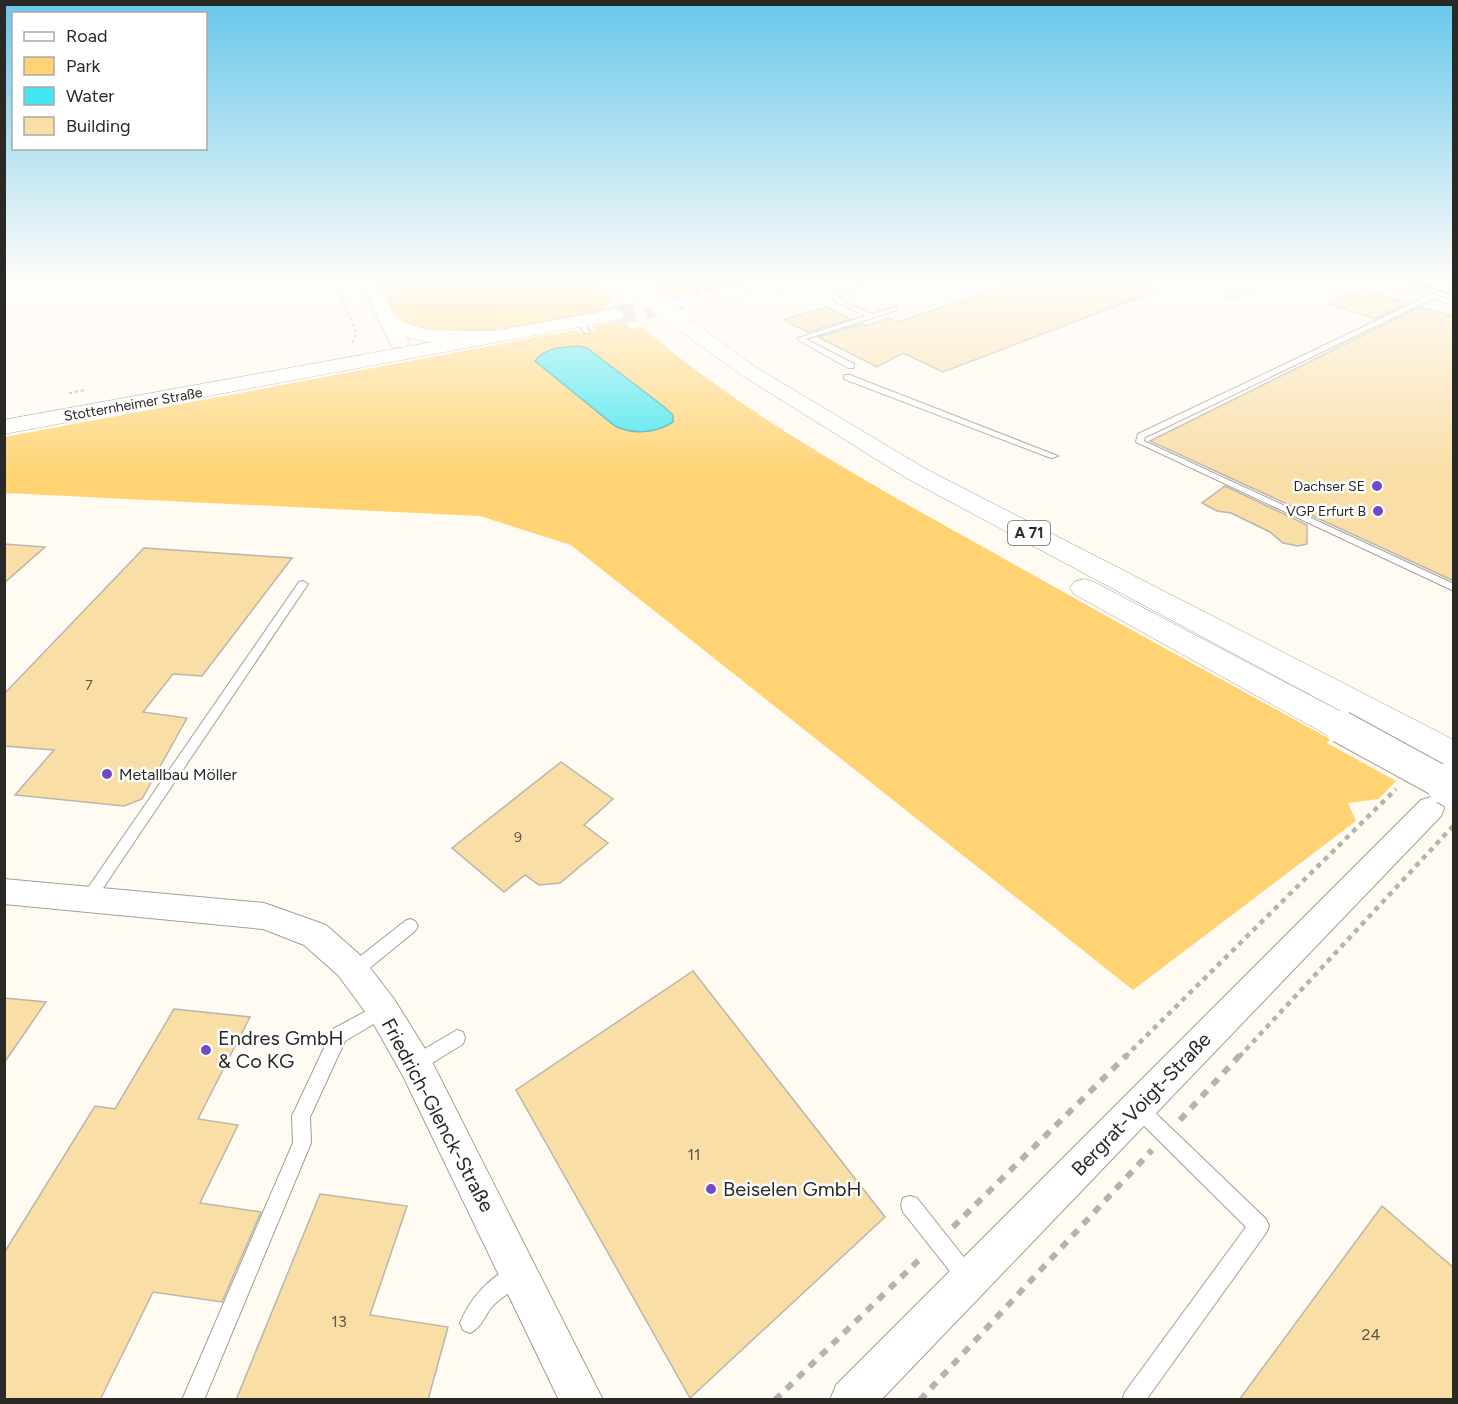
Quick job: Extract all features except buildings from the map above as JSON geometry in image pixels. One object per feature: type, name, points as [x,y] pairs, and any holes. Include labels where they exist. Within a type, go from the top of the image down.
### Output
[{"type":"main road","points":[[399,345],[403,353]]},
{"type":"main road","name":"Stotternheimer Straße","points":[[4,427],[450,345]]},
{"type":"main road","name":"A 71","points":[[684,345],[749,392],[894,484],[1350,717],[1454,756]]},
{"type":"main road","name":"A 71","points":[[718,345],[750,372],[917,474],[1350,717],[1446,807]]},
{"type":"street","name":"Bergrat-Voigt-Straße","points":[[851,1400],[1138,1108],[1446,807]]},
{"type":"street","name":"Friedrich-Glenck-Straße","points":[[4,891],[264,916],[315,935],[354,971],[383,1010],[416,1064],[582,1400]]},
{"type":"lane","points":[[810,345],[851,366]]},
{"type":"lane","points":[[1331,345],[1149,432],[1142,436],[1140,442],[1454,588]]},
{"type":"lane","points":[[847,377],[1054,456]]},
{"type":"lane","points":[[88,899],[303,584]]},
{"type":"lane","points":[[354,971],[411,926]]},
{"type":"lane","points":[[193,1400],[302,1143],[301,1116],[329,1055],[339,1035],[383,1010]]},
{"type":"lane","points":[[416,1064],[457,1038]]},
{"type":"lane","points":[[1133,1400],[1259,1226],[1138,1108]]},
{"type":"lane","points":[[910,1205],[969,1279]]},
{"type":"lane","points":[[470,1323],[485,1299],[519,1273]]},
{"type":"path","points":[[775,1400],[1396,789]]},
{"type":"path","points":[[920,1400],[1166,1135],[1446,807]]},
{"type":"green space","points":[[498,345],[664,345],[758,414],[842,467],[1330,739],[1327,743],[1396,781],[1379,799],[1348,803],[1356,821],[1133,990],[571,545],[480,516],[5,493],[5,437]]},
{"type":"water","points":[[579,346],[587,348],[663,406],[673,415],[673,422],[659,429],[637,432],[615,426],[535,361],[543,353]]},
{"type":"place","name":"Dachser SE","points":[[1377,486]]},
{"type":"place","name":"VGP Erfurt B","points":[[1378,511]]},
{"type":"place","name":"Metallbau Möller","points":[[107,774]]},
{"type":"place","name":"Endres GmbH & Co KG","points":[[206,1050]]},
{"type":"place","name":"Beiselen GmbH","points":[[711,1189]]}]
